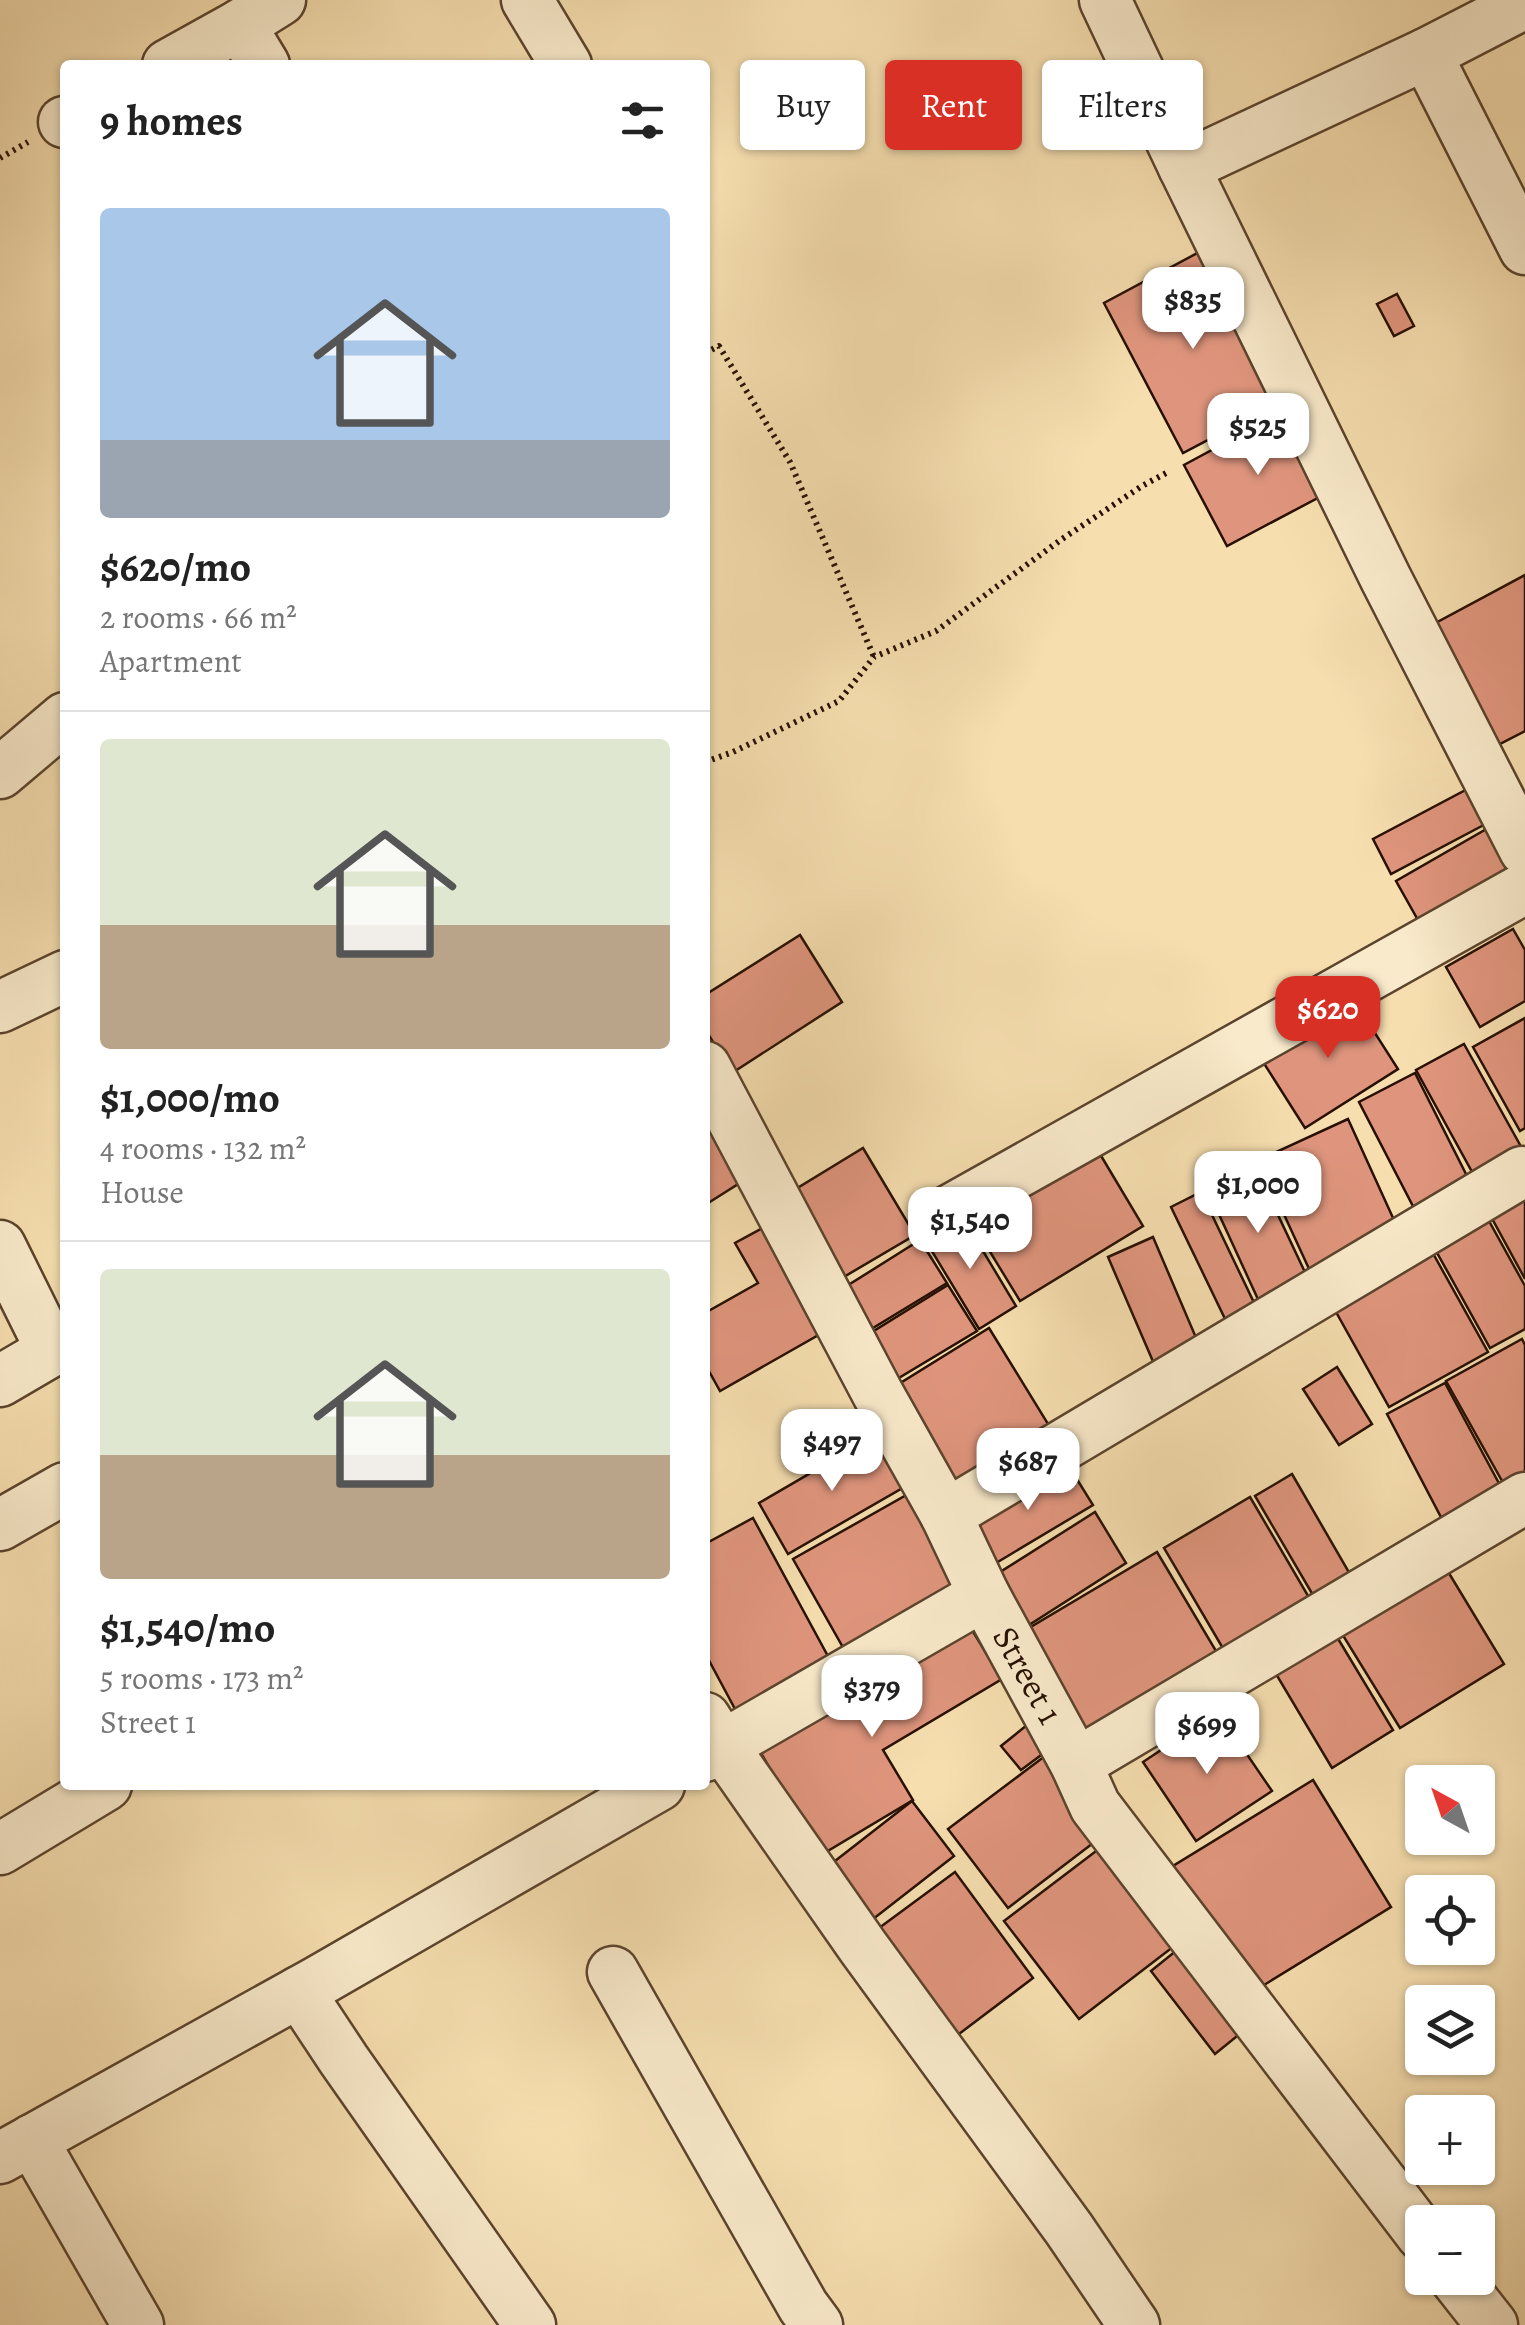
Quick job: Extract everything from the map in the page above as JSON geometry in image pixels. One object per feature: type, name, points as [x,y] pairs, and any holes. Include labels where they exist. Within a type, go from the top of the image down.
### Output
[{"type":"street","points":[[527,0],[563,60]]},
{"type":"street","points":[[1104,0],[1386,579],[1525,850]]},
{"type":"street","points":[[1184,166],[1426,54],[1525,2]]},
{"type":"street","points":[[181,60],[261,30]]},
{"type":"street","points":[[1426,54],[1525,249]]},
{"type":"street","points":[[0,772],[60,722]]},
{"type":"street","points":[[949,1211],[1525,888]]},
{"type":"street","points":[[0,1007],[60,978]]},
{"type":"street","name":"Street 1","points":[[710,1077],[946,1515],[1096,1806],[1405,2213]]},
{"type":"street","points":[[946,1515],[1522,1172]]},
{"type":"street","points":[[0,1246],[58,1347],[0,1381]]},
{"type":"street","points":[[0,1526],[60,1491]]},
{"type":"street","points":[[1076,1764],[1525,1498]]},
{"type":"street","points":[[984,1595],[710,1740],[1069,2229],[1134,2325]]},
{"type":"street","points":[[0,1848],[98,1790]]},
{"type":"street","points":[[138,2325],[16,2149],[300,1992],[650,1790]]},
{"type":"street","points":[[613,1972],[817,2325]]},
{"type":"street","points":[[300,1992],[530,2325]]},
{"type":"street","points":[[1468,2295],[1492,2325]]},
{"type":"path","points":[[710,350],[718,346],[790,462],[874,656]]},
{"type":"path","points":[[710,760],[839,701],[874,656],[936,631],[1062,539],[1168,472]]},
{"type":"building","points":[[1203,250],[1282,401],[1183,453],[1104,303]]},
{"type":"building","points":[[1397,294],[1414,326],[1394,336],[1377,304]]},
{"type":"building","points":[[1288,409],[1331,491],[1227,546],[1184,465]]},
{"type":"building","points":[[1525,575],[1525,731],[1494,747],[1430,626]]},
{"type":"building","points":[[1477,784],[1495,819],[1391,874],[1373,839]]},
{"type":"building","points":[[1490,827],[1521,882],[1427,936],[1396,881]]},
{"type":"building","points":[[1513,929],[1525,950],[1525,1001],[1480,1027],[1446,967]]},
{"type":"building","points":[[800,935],[842,1002],[732,1073],[710,1037],[710,992]]},
{"type":"building","points":[[1350,994],[1398,1069],[1305,1128],[1258,1054]]},
{"type":"building","points":[[1525,1018],[1525,1128],[1520,1131],[1473,1047]]},
{"type":"building","points":[[1464,1044],[1524,1152],[1476,1179],[1416,1070]]},
{"type":"building","points":[[1415,1073],[1470,1182],[1415,1210],[1359,1102]]},
{"type":"building","points":[[710,1116],[746,1179],[710,1202]]},
{"type":"building","points":[[1348,1119],[1399,1231],[1310,1271],[1259,1160]]},
{"type":"building","points":[[1091,1139],[1143,1226],[1020,1301],[967,1214]]},
{"type":"building","points":[[863,1148],[915,1235],[842,1278],[791,1192]]},
{"type":"building","points":[[1254,1164],[1311,1285],[1262,1308],[1206,1186]]},
{"type":"building","points":[[1201,1192],[1258,1311],[1228,1325],[1171,1207]]},
{"type":"building","points":[[1525,1193],[1525,1279],[1489,1213]]},
{"type":"building","points":[[1484,1212],[1525,1286],[1525,1329],[1490,1348],[1431,1242]]},
{"type":"building","points":[[962,1216],[1016,1306],[979,1329],[924,1238]]},
{"type":"building","points":[[770,1224],[829,1329],[720,1391],[710,1373],[710,1310],[758,1283],[735,1243]]},
{"type":"building","points":[[1153,1237],[1200,1347],[1155,1366],[1108,1257]]},
{"type":"building","points":[[920,1240],[947,1283],[868,1331],[842,1289]]},
{"type":"building","points":[[1430,1248],[1488,1352],[1389,1407],[1331,1303]]},
{"type":"building","points":[[948,1285],[977,1331],[897,1379],[869,1334]]},
{"type":"building","points":[[989,1328],[1053,1432],[958,1491],[894,1387]]},
{"type":"building","points":[[1522,1339],[1525,1477],[1506,1488],[1446,1381]]},
{"type":"building","points":[[1337,1367],[1372,1424],[1339,1445],[1303,1389]]},
{"type":"building","points":[[1445,1383],[1502,1489],[1443,1521],[1387,1414]]},
{"type":"building","points":[[876,1435],[906,1486],[788,1554],[759,1503]]},
{"type":"building","points":[[1065,1460],[1093,1505],[991,1566],[964,1521]]},
{"type":"building","points":[[1292,1474],[1354,1581],[1317,1602],[1255,1496]]},
{"type":"building","points":[[910,1493],[965,1592],[849,1658],[793,1559]]},
{"type":"building","points":[[1250,1497],[1314,1606],[1228,1657],[1164,1548]]},
{"type":"building","points":[[1095,1512],[1126,1563],[1029,1625],[997,1574]]},
{"type":"building","points":[[753,1518],[836,1671],[742,1722],[710,1662],[710,1541]]},
{"type":"building","points":[[1157,1552],[1222,1661],[1089,1740],[1024,1631]]},
{"type":"building","points":[[1444,1565],[1504,1664],[1400,1728],[1339,1629]]},
{"type":"building","points":[[969,1625],[1002,1679],[883,1750],[913,1800],[821,1855],[759,1750]]},
{"type":"building","points":[[1334,1632],[1393,1730],[1332,1768],[1273,1669]]},
{"type":"building","points":[[1218,1712],[1272,1791],[1196,1841],[1143,1762]]},
{"type":"building","points":[[1032,1721],[1052,1747],[1021,1770],[1001,1746]]},
{"type":"building","points":[[1045,1756],[1105,1834],[1008,1908],[948,1829]]},
{"type":"building","points":[[1313,1780],[1391,1907],[1251,1993],[1173,1866]]},
{"type":"building","points":[[912,1801],[954,1856],[868,1923],[826,1868]]},
{"type":"building","points":[[1108,1842],[1182,1940],[1079,2019],[1004,1921]]},
{"type":"building","points":[[955,1872],[1033,1978],[955,2037],[875,1931]]},
{"type":"building","points":[[1182,1946],[1247,2028],[1215,2054],[1151,1971]]}]
